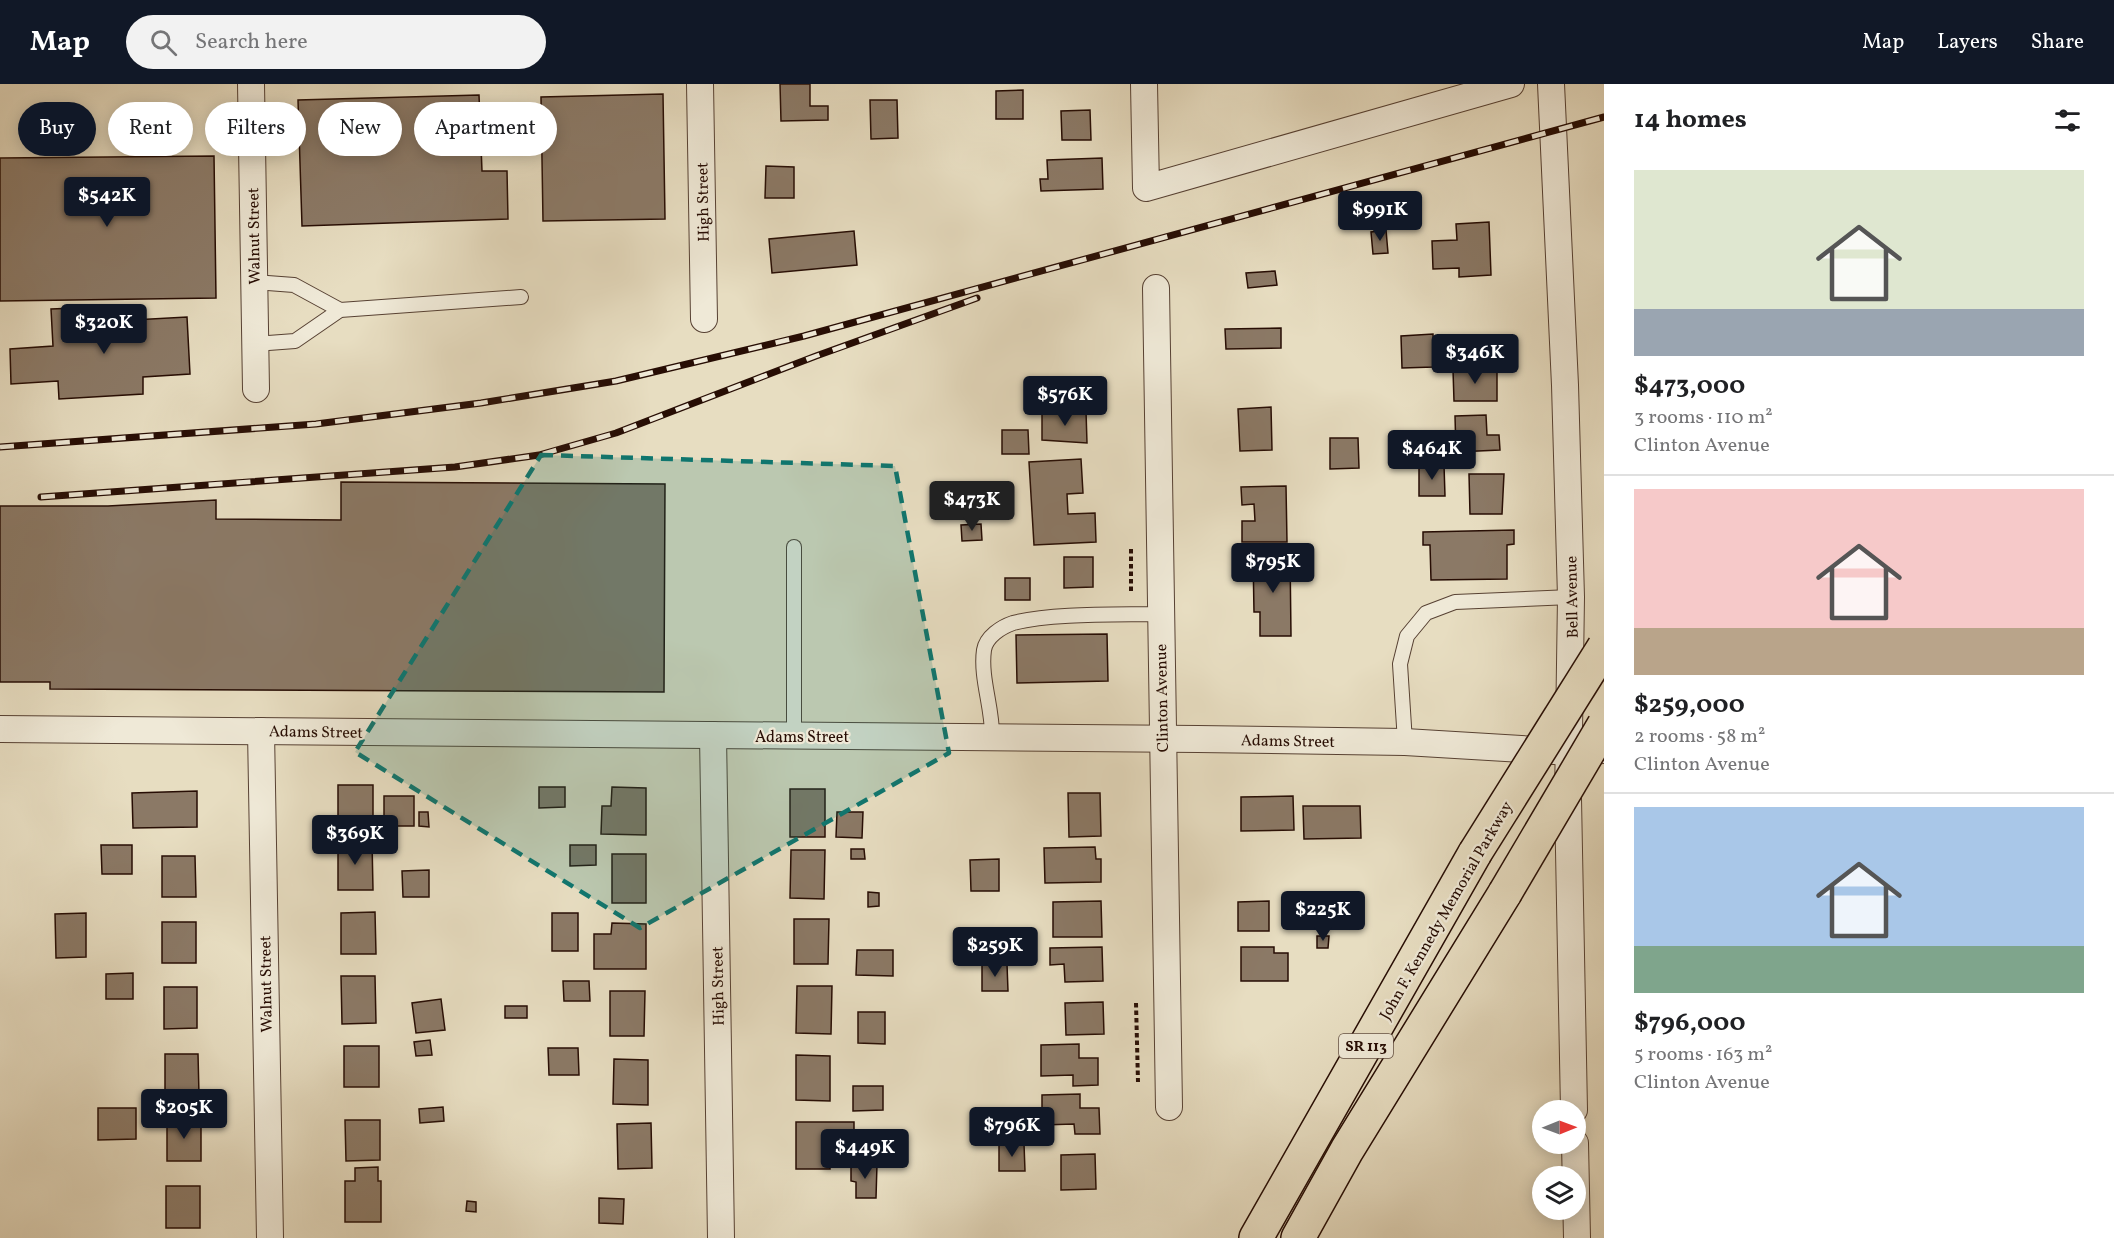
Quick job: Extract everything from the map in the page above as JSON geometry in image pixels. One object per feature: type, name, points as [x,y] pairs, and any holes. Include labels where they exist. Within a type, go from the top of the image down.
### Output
[{"type":"main road","name":"John F. Kennedy Memorial Parkway","points":[[1256,1238],[1475,853],[1604,647]]},
{"type":"main road","name":"SR 113","points":[[1298,1238],[1347,1150],[1505,893],[1604,725]]},
{"type":"street","name":"Walnut Street","points":[[251,84],[256,389]]},
{"type":"street","name":"High Street","points":[[700,84],[704,319]]},
{"type":"street","points":[[1144,84],[1146,188],[1511,84]]},
{"type":"street","name":"Bell Avenue","points":[[1551,84],[1564,362],[1571,597],[1571,752],[1568,799],[1574,1100]]},
{"type":"street","name":"Clinton Avenue","points":[[1156,288],[1168,1107]]},
{"type":"street","name":"Adams Street","points":[[0,729],[1162,738],[1405,742],[1571,752],[1604,750]]},
{"type":"street","name":"Walnut Street","points":[[261,731],[270,1238]]},
{"type":"street","name":"High Street","points":[[713,735],[721,1238]]},
{"type":"street","points":[[1575,1154],[1577,1238]]},
{"type":"lane","points":[[254,282],[294,285],[340,310]]},
{"type":"lane","points":[[255,344],[295,341],[340,310],[522,297]]},
{"type":"lane","points":[[794,547],[794,735]]},
{"type":"lane","points":[[1405,742],[1401,664],[1407,636],[1426,613],[1455,603],[1571,597]]},
{"type":"lane","points":[[992,737],[993,720],[984,671],[984,648],[994,633],[1011,624],[1037,620],[1160,614]]},
{"type":"path","points":[[1131,549],[1131,591]]},
{"type":"path","points":[[1136,1004],[1138,1082]]},
{"type":"highlighted area","points":[[541,455],[895,466],[949,753],[640,928],[355,752]]},
{"type":"building","points":[[780,84],[810,84],[810,106],[828,106],[828,120],[781,121]]},
{"type":"building","points":[[1023,90],[1023,119],[996,119],[996,91]]},
{"type":"building","points":[[663,94],[665,219],[543,221],[542,156],[557,156],[557,102],[541,102],[541,97]]},
{"type":"building","points":[[479,95],[479,102],[414,102],[414,156],[481,156],[482,171],[507,171],[508,219],[302,226],[300,156],[306,156],[306,102],[298,102],[298,100]]},
{"type":"building","points":[[870,100],[897,100],[898,138],[871,139]]},
{"type":"building","points":[[1090,110],[1091,140],[1062,140],[1061,111]]},
{"type":"building","points":[[214,156],[216,298],[0,301],[0,158]]},
{"type":"building","points":[[1102,158],[1103,189],[1041,191],[1040,179],[1048,179],[1047,160]]},
{"type":"building","points":[[766,166],[794,167],[794,198],[765,198]]},
{"type":"building","points":[[1489,222],[1491,275],[1459,277],[1459,268],[1433,269],[1432,241],[1457,240],[1456,224]]},
{"type":"building","points":[[1386,230],[1388,253],[1373,254],[1371,232]]},
{"type":"building","points":[[854,231],[857,265],[772,273],[769,239]]},
{"type":"building","points":[[1275,271],[1277,285],[1248,288],[1246,273]]},
{"type":"building","points":[[77,308],[78,323],[187,317],[190,374],[143,377],[143,394],[59,399],[58,381],[11,384],[10,349],[53,346],[51,309]]},
{"type":"building","points":[[1281,328],[1281,348],[1226,349],[1225,329]]},
{"type":"building","points":[[1433,334],[1434,367],[1402,368],[1401,336]]},
{"type":"building","points":[[1497,369],[1497,401],[1454,401],[1453,370]]},
{"type":"building","points":[[1271,407],[1272,450],[1240,451],[1238,409]]},
{"type":"building","points":[[1086,411],[1087,443],[1042,440],[1042,412]]},
{"type":"building","points":[[1486,415],[1487,435],[1499,435],[1500,450],[1456,452],[1455,416]]},
{"type":"building","points":[[1002,430],[1028,430],[1029,454],[1002,454]]},
{"type":"building","points":[[1330,438],[1358,438],[1359,468],[1330,469]]},
{"type":"building","points":[[1081,459],[1083,493],[1067,494],[1068,514],[1095,513],[1096,542],[1034,545],[1029,462]]},
{"type":"building","points":[[1444,465],[1445,496],[1419,496],[1419,466]]},
{"type":"building","points":[[1469,474],[1504,474],[1502,514],[1470,514]]},
{"type":"building","points":[[341,482],[665,484],[664,692],[50,689],[50,682],[0,682],[0,506],[108,506],[216,500],[216,519],[341,520]]},
{"type":"building","points":[[1286,486],[1287,542],[1242,542],[1242,521],[1255,521],[1254,504],[1242,505],[1241,487]]},
{"type":"building","points":[[981,524],[982,540],[962,541],[961,525]]},
{"type":"building","points":[[1514,530],[1514,544],[1507,545],[1507,579],[1431,580],[1430,545],[1423,545],[1423,532]]},
{"type":"building","points":[[1253,554],[1290,554],[1291,636],[1260,636],[1260,612],[1254,612]]},
{"type":"building","points":[[1064,557],[1093,557],[1093,587],[1064,588]]},
{"type":"building","points":[[1005,578],[1030,578],[1030,600],[1005,600]]},
{"type":"building","points":[[1107,634],[1108,681],[1017,683],[1016,635]]},
{"type":"building","points":[[338,785],[373,785],[373,826],[338,826]]},
{"type":"building","points":[[539,787],[565,787],[565,807],[539,808]]},
{"type":"building","points":[[612,787],[646,788],[646,835],[601,834],[602,806],[611,806]]},
{"type":"building","points":[[790,789],[825,789],[825,837],[790,837]]},
{"type":"building","points":[[197,791],[197,827],[133,828],[132,793]]},
{"type":"building","points":[[1068,793],[1100,793],[1101,836],[1069,837]]},
{"type":"building","points":[[384,796],[414,796],[414,826],[384,826]]},
{"type":"building","points":[[1293,796],[1294,830],[1241,831],[1241,797]]},
{"type":"building","points":[[1303,806],[1360,806],[1361,838],[1304,839]]},
{"type":"building","points":[[419,812],[428,812],[429,827],[419,826]]},
{"type":"building","points":[[837,812],[863,812],[862,838],[836,837]]},
{"type":"building","points":[[372,841],[373,890],[338,890],[338,842]]},
{"type":"building","points":[[101,845],[132,845],[132,874],[102,874]]},
{"type":"building","points":[[570,845],[596,845],[596,865],[570,866]]},
{"type":"building","points":[[1095,847],[1096,859],[1101,859],[1101,882],[1045,883],[1044,848]]},
{"type":"building","points":[[851,849],[864,849],[865,859],[851,859]]},
{"type":"building","points":[[791,850],[825,850],[824,899],[790,898]]},
{"type":"building","points":[[612,854],[646,854],[646,903],[612,903]]},
{"type":"building","points":[[162,856],[195,856],[196,897],[162,897]]},
{"type":"building","points":[[999,859],[999,891],[971,891],[970,860]]},
{"type":"building","points":[[429,870],[429,897],[403,897],[402,871]]},
{"type":"building","points":[[868,892],[879,893],[879,906],[868,907]]},
{"type":"building","points":[[1337,898],[1349,898],[1348,910],[1337,909]]},
{"type":"building","points":[[1101,901],[1102,937],[1053,937],[1053,902]]},
{"type":"building","points":[[1269,901],[1269,931],[1238,931],[1238,902]]},
{"type":"building","points":[[375,912],[376,954],[341,954],[341,913]]},
{"type":"building","points":[[86,913],[86,957],[56,958],[55,914]]},
{"type":"building","points":[[552,913],[578,913],[578,951],[552,951]]},
{"type":"building","points":[[794,919],[829,919],[828,964],[794,964]]},
{"type":"building","points":[[162,922],[196,922],[196,963],[162,963]]},
{"type":"building","points":[[612,923],[646,924],[646,969],[594,969],[594,934],[611,934]]},
{"type":"building","points":[[1317,936],[1329,936],[1328,948],[1317,948]]},
{"type":"building","points":[[1102,947],[1103,981],[1065,982],[1064,964],[1050,965],[1050,948]]},
{"type":"building","points":[[1241,947],[1274,947],[1274,953],[1288,953],[1288,981],[1241,981]]},
{"type":"building","points":[[857,950],[893,950],[893,976],[856,975]]},
{"type":"building","points":[[982,964],[1007,964],[1008,991],[982,991]]},
{"type":"building","points":[[133,973],[133,999],[106,999],[106,974]]},
{"type":"building","points":[[341,976],[375,976],[376,1023],[342,1024]]},
{"type":"building","points":[[563,981],[589,981],[590,1001],[564,1001]]},
{"type":"building","points":[[797,986],[832,986],[831,1034],[796,1033]]},
{"type":"building","points":[[164,987],[197,987],[197,1028],[164,1029]]},
{"type":"building","points":[[610,991],[645,991],[644,1036],[610,1036]]},
{"type":"building","points":[[441,999],[445,1030],[416,1033],[412,1003]]},
{"type":"building","points":[[1103,1002],[1104,1034],[1066,1035],[1065,1003]]},
{"type":"building","points":[[505,1006],[527,1006],[527,1018],[505,1018]]},
{"type":"building","points":[[858,1012],[885,1012],[885,1044],[858,1043]]},
{"type":"building","points":[[430,1040],[432,1055],[416,1056],[414,1042]]},
{"type":"building","points":[[1079,1044],[1079,1058],[1098,1058],[1098,1085],[1073,1086],[1073,1075],[1041,1076],[1041,1045]]},
{"type":"building","points":[[344,1046],[379,1046],[379,1087],[344,1087]]},
{"type":"building","points":[[548,1048],[578,1048],[579,1075],[549,1075]]},
{"type":"building","points":[[165,1054],[198,1054],[199,1095],[165,1095]]},
{"type":"building","points":[[796,1055],[830,1056],[830,1101],[796,1100]]},
{"type":"building","points":[[614,1059],[648,1060],[648,1105],[613,1104]]},
{"type":"building","points":[[853,1086],[883,1086],[883,1110],[853,1111]]},
{"type":"building","points":[[1080,1094],[1080,1108],[1099,1108],[1100,1134],[1075,1134],[1074,1124],[1042,1125],[1042,1095]]},
{"type":"building","points":[[443,1107],[444,1121],[420,1123],[419,1109]]},
{"type":"building","points":[[98,1108],[136,1108],[136,1139],[98,1140]]},
{"type":"building","points":[[167,1120],[201,1120],[201,1161],[167,1161]]},
{"type":"building","points":[[345,1120],[380,1120],[380,1160],[346,1161]]},
{"type":"building","points":[[796,1122],[854,1122],[854,1140],[830,1140],[830,1169],[796,1169]]},
{"type":"building","points":[[651,1123],[652,1168],[618,1169],[617,1124]]},
{"type":"building","points":[[999,1144],[1024,1144],[1025,1171],[999,1171]]},
{"type":"building","points":[[1095,1154],[1096,1189],[1061,1190],[1061,1155]]},
{"type":"building","points":[[851,1163],[877,1164],[876,1198],[856,1198],[856,1182],[851,1181]]},
{"type":"building","points":[[378,1167],[378,1181],[381,1181],[381,1222],[345,1222],[345,1181],[355,1181],[355,1168]]},
{"type":"building","points":[[166,1186],[200,1186],[200,1228],[166,1228]]},
{"type":"building","points":[[599,1198],[624,1199],[623,1224],[599,1223]]},
{"type":"building","points":[[467,1201],[476,1202],[476,1212],[466,1211]]},
{"type":"railway","points":[[0,447],[316,424],[481,403],[616,381],[804,336],[1604,117]]},
{"type":"railway","points":[[41,497],[455,467],[539,455],[616,433],[816,356],[977,298]]}]
